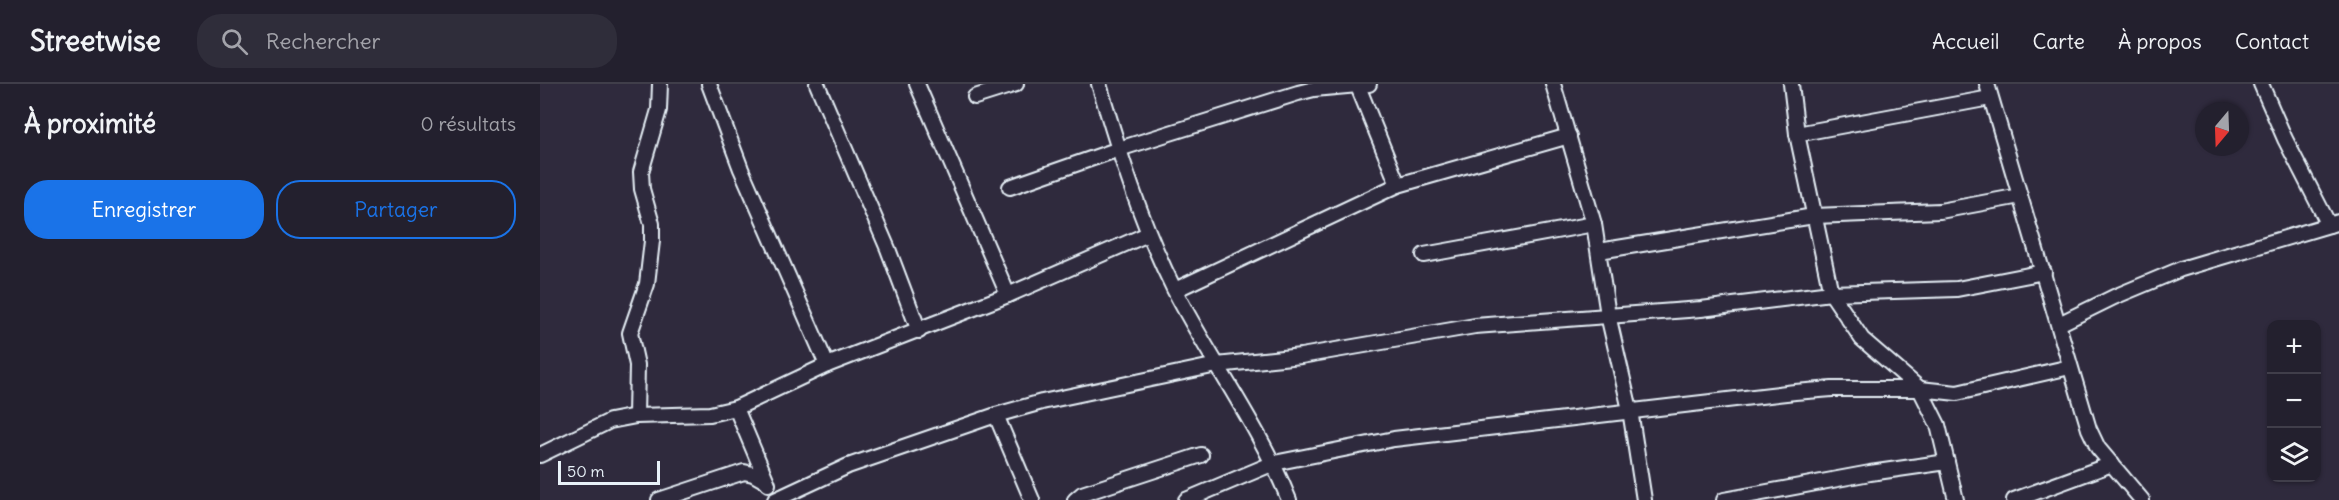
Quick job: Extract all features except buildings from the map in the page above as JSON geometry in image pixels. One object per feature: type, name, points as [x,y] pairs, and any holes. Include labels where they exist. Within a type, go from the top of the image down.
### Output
[{"type":"street","points":[[636,416],[637,365],[630,333],[646,284],[652,241],[652,224],[642,189],[641,172],[659,110],[660,84]]},
{"type":"street","points":[[709,84],[741,169],[827,365]]},
{"type":"street","points":[[817,84],[888,249],[919,331]]},
{"type":"street","points":[[917,84],[1008,295]]},
{"type":"street","points":[[975,97],[1016,84]]},
{"type":"street","points":[[1099,84],[1148,234],[1175,291],[1274,463],[1290,500]]},
{"type":"street","points":[[1010,187],[1119,149],[1298,93],[1362,84],[1398,185]]},
{"type":"street","points":[[1553,84],[1594,224],[1608,315],[1630,410],[1644,500]]},
{"type":"street","points":[[1791,84],[1797,134],[1831,293],[1862,339],[1920,389],[1938,425],[1956,500]]},
{"type":"street","points":[[1987,84],[2089,429],[2098,448],[2142,500]]},
{"type":"street","points":[[2059,324],[2181,269],[2334,224],[2285,139],[2261,84]]},
{"type":"street","points":[[1797,134],[1990,98]]},
{"type":"street","points":[[1175,291],[1398,185],[1569,136]]},
{"type":"street","points":[[1599,251],[1814,216],[1940,211],[2020,196]]},
{"type":"street","points":[[1424,255],[1594,224]]},
{"type":"street","points":[[540,455],[610,421],[636,416],[710,414],[736,408],[827,365],[1008,295],[1148,234]]},
{"type":"street","points":[[736,408],[775,500],[848,466],[996,415],[1042,402],[1217,365],[1301,356],[1475,326],[1701,309],[1831,293],[1957,289],[2044,272]]},
{"type":"street","points":[[1186,500],[1274,463],[1394,439],[1630,410],[1727,402],[1832,389],[1920,389],[1957,393],[2070,367]]},
{"type":"street","points":[[996,415],[1032,500]]},
{"type":"street","points":[[1075,500],[1082,494],[1201,455]]},
{"type":"street","points":[[1724,500],[1947,462]]},
{"type":"street","points":[[2014,500],[2112,464]]},
{"type":"street","points":[[659,500],[744,472],[767,482]]}]
